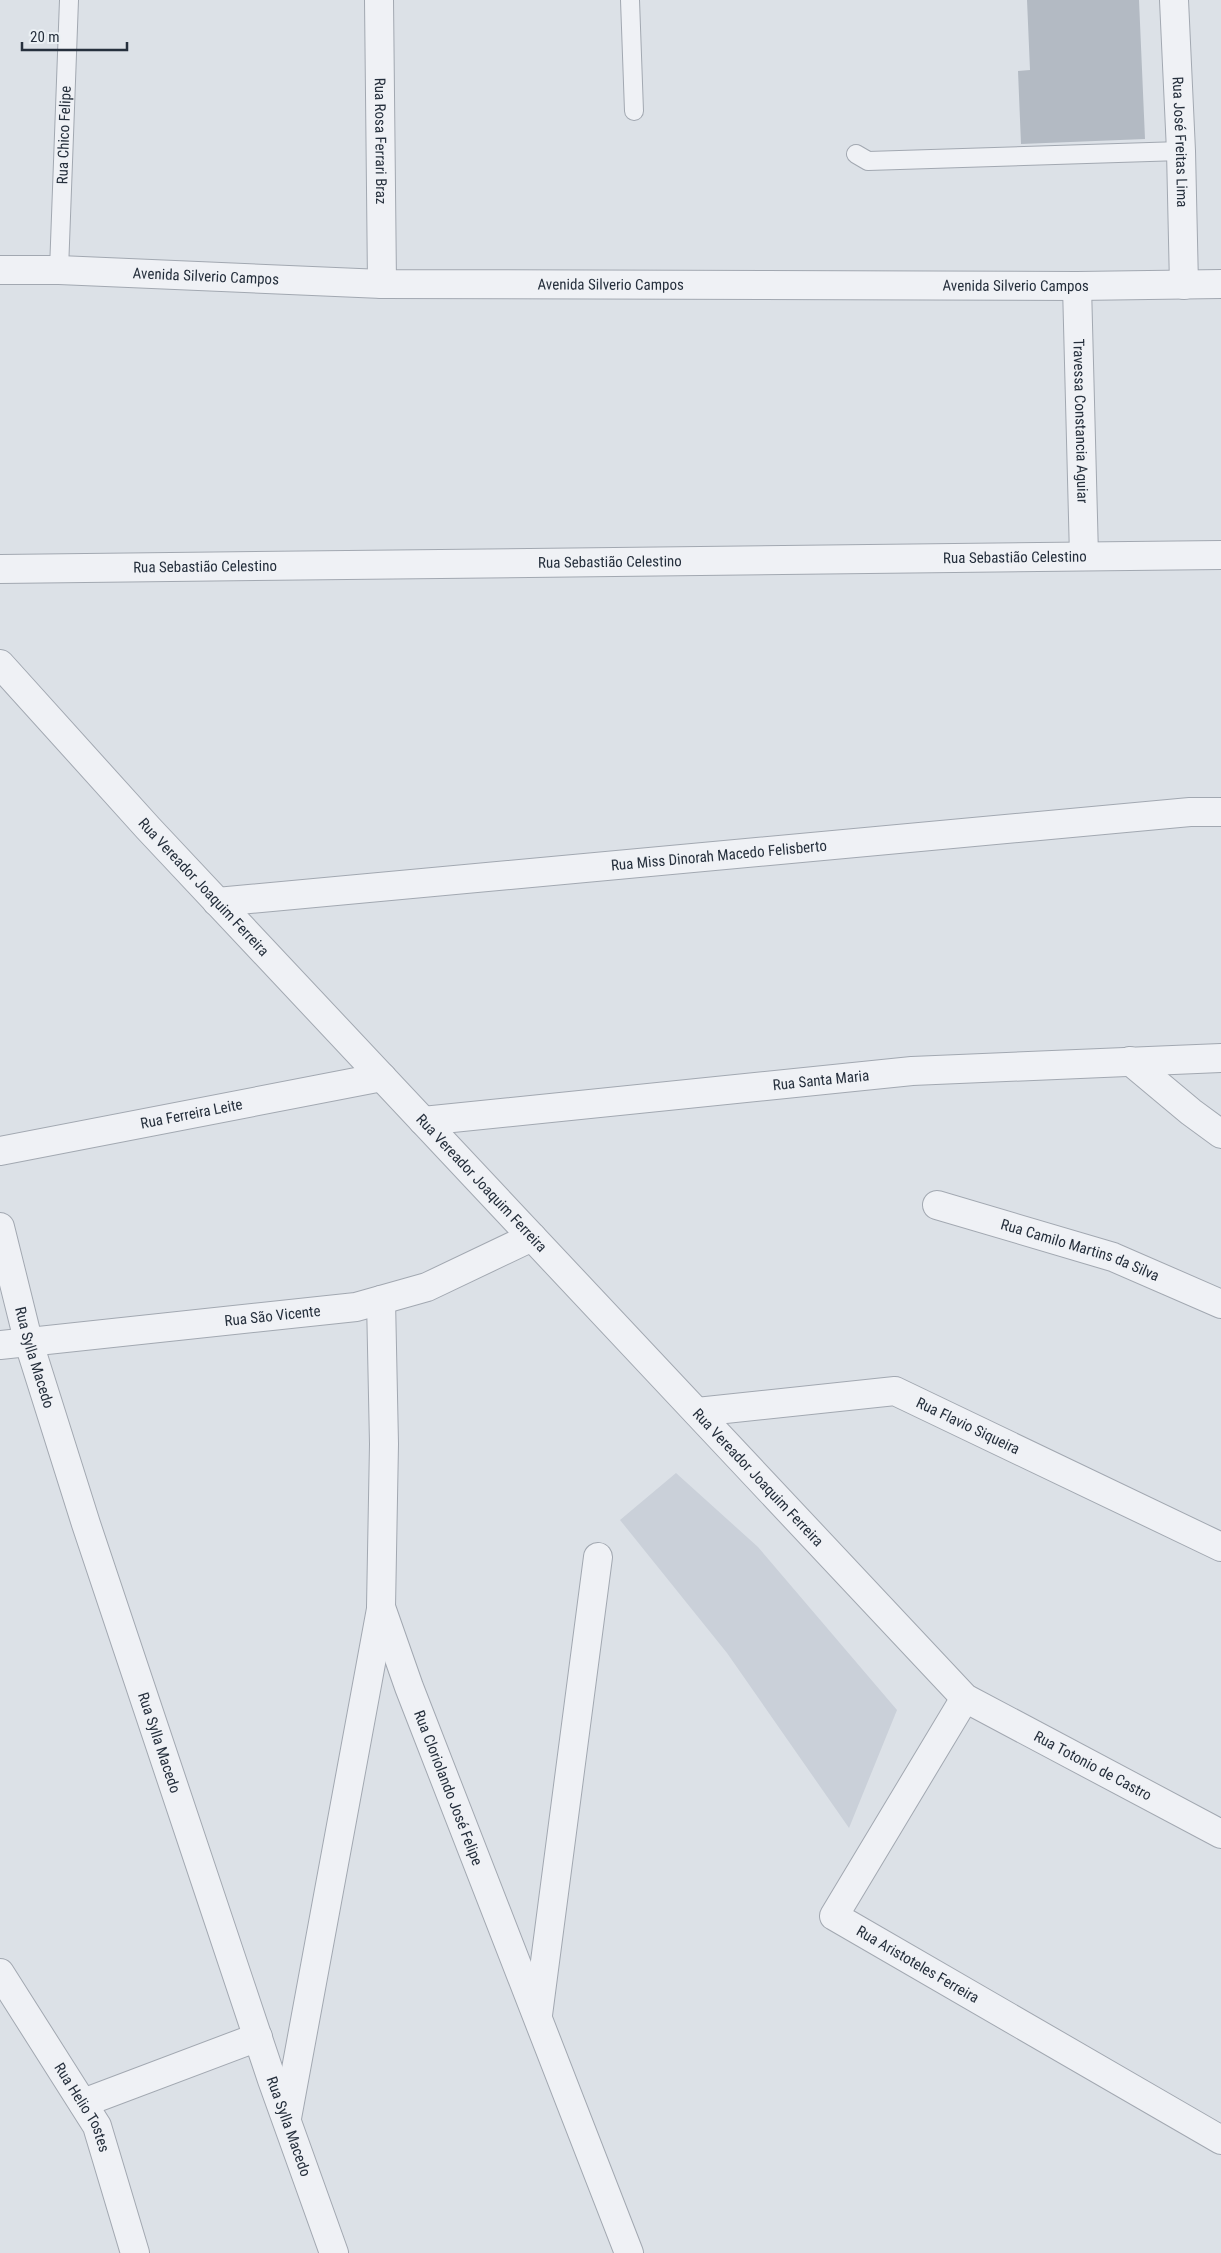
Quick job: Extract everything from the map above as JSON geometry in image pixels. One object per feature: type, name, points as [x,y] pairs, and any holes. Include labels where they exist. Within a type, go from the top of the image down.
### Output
[{"type":"street","name":"Rua Rosa Ferrari Braz","points":[[379,0],[382,284]]},
{"type":"street","name":"Rua José Freitas Lima","points":[[1174,0],[1181,151],[1184,284]]},
{"type":"street","name":"Avenida Silverio Campos","points":[[0,270],[59,270],[382,284],[1078,286],[1221,284]]},
{"type":"street","name":"Travessa Constancia Aguiar","points":[[1078,286],[1084,556]]},
{"type":"street","name":"Rua Sebastião Celestino","points":[[0,569],[1221,555]]},
{"type":"street","name":"Rua Vereador Joaquim Ferreira","points":[[0,664],[217,902],[965,1698]]},
{"type":"street","name":"Rua Miss Dinorah Macedo Felisberto","points":[[217,902],[1190,812],[1221,812]]},
{"type":"street","name":"Rua Santa Maria","points":[[423,1121],[912,1071],[1221,1058]]},
{"type":"street","points":[[1130,1061],[1191,1112],[1221,1134]]},
{"type":"street","name":"Rua Ferreira Leite","points":[[0,1151],[382,1077]]},
{"type":"street","name":"Rua Camilo Martins da Silva","points":[[937,1205],[1113,1257],[1221,1304]]},
{"type":"street","name":"Rua Sylla Macedo","points":[[0,1226],[28,1340],[86,1524],[258,2037],[334,2253]]},
{"type":"street","name":"Rua São Vicente","points":[[0,1344],[356,1307],[427,1287],[532,1237]]},
{"type":"street","name":"Rua Cloriolando José Felipe","points":[[382,1300],[384,1444],[381,1607],[409,1688],[629,2253]]},
{"type":"street","name":"Rua Flavio Siqueira","points":[[697,1412],[895,1390],[1221,1547]]},
{"type":"street","points":[[538,2019],[598,1557]]},
{"type":"street","points":[[287,2118],[381,1607]]},
{"type":"street","name":"Rua Totonio de Castro","points":[[965,1698],[1221,1834]]},
{"type":"street","name":"Rua Aristoteles Ferreira","points":[[965,1698],[834,1916],[1221,2140]]},
{"type":"street","name":"Rua Helio Tostes","points":[[0,1973],[98,2126],[135,2253]]},
{"type":"street","points":[[83,2103],[258,2037]]},
{"type":"lane","name":"Rua Chico Felipe","points":[[59,270],[69,0]]},
{"type":"lane","points":[[630,0],[634,111]]},
{"type":"lane","points":[[856,154],[868,161],[1181,151]]},
{"type":"shaded area","points":[[676,1473],[758,1547],[897,1710],[849,1828],[727,1653],[620,1520]]},
{"type":"building","points":[[1027,0],[1139,0],[1145,139],[1021,144],[1018,71],[1030,70]]}]
